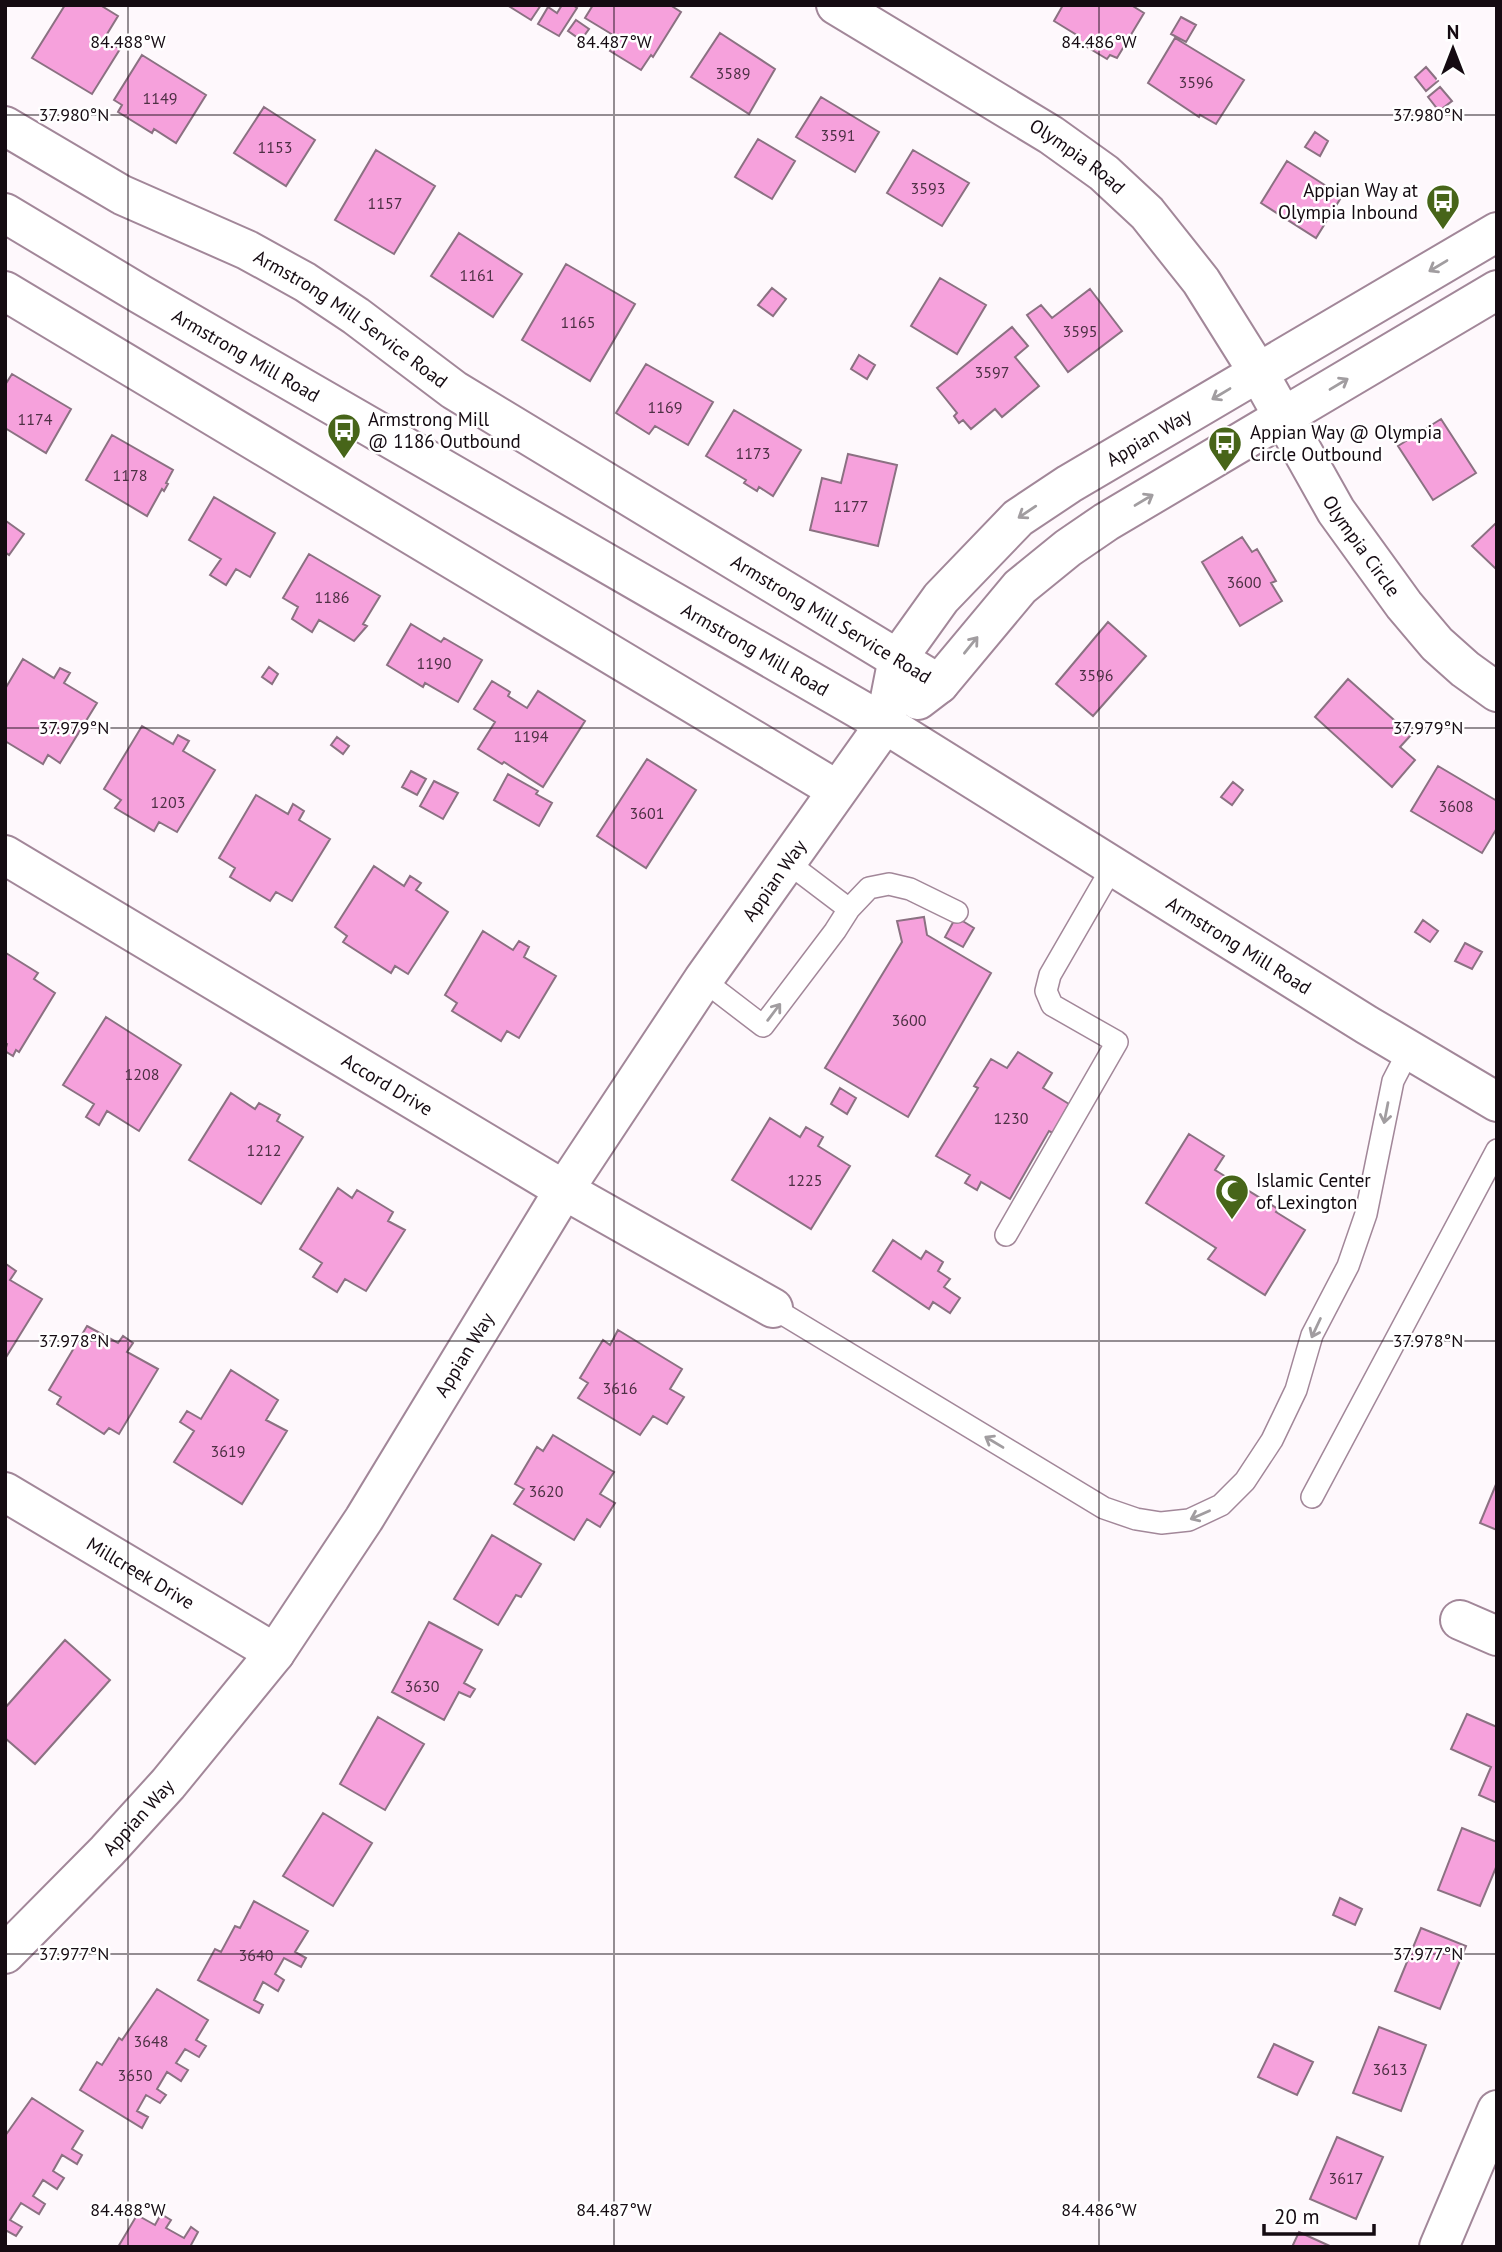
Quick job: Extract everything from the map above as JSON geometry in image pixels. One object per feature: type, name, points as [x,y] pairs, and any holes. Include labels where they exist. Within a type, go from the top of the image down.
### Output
[{"type":"street","name":"Olympia Road","points":[[836,5],[1011,109],[1104,173],[1147,213],[1201,281],[1258,372]]},
{"type":"street","name":"Armstrong Mill Service Road","points":[[5,126],[122,195],[247,250],[305,282],[356,316],[454,390],[939,684]]},
{"type":"street","name":"Armstrong Mill Road","points":[[5,213],[152,301],[885,724],[1497,1102]]},
{"type":"street","name":"Appian Way","points":[[885,724],[898,658],[941,598],[1018,518],[1069,484],[1497,232]]},
{"type":"street","name":"Appian Way","points":[[5,1954],[107,1851],[168,1784],[275,1653],[378,1496],[564,1190],[703,981],[885,724],[939,684],[1020,587],[1068,548],[1106,522],[1497,290]]},
{"type":"street","points":[[5,291],[837,790]]},
{"type":"street","name":"Olympia Circle","points":[[1258,372],[1336,511],[1404,605],[1437,644],[1497,692]]},
{"type":"street","name":"Accord Drive","points":[[5,855],[564,1190],[773,1308]]},
{"type":"street","name":"Millcreek Drive","points":[[5,1492],[275,1653]]},
{"type":"street","points":[[1460,1620],[1497,1636]]},
{"type":"street","points":[[1439,2247],[1497,2109]]},
{"type":"lane","points":[[787,862],[849,909]]},
{"type":"lane","points":[[1006,1235],[1117,1042],[1052,1005],[1046,991],[1050,975],[1113,866]]},
{"type":"lane","points":[[703,981],[763,1026],[835,932],[849,909],[869,888],[888,884],[910,889],[957,912]]},
{"type":"lane","points":[[773,1308],[1104,1508],[1136,1520],[1161,1523],[1189,1520],[1221,1505],[1245,1481],[1272,1440],[1296,1390],[1312,1335],[1348,1266],[1366,1214],[1393,1081],[1409,1050]]},
{"type":"lane","points":[[1312,1497],[1497,1150]]},
{"type":"building","points":[[65,5],[100,5],[118,16],[104,39],[120,49],[92,94],[32,58]]},
{"type":"building","points":[[507,5],[541,5],[531,20]]},
{"type":"building","points":[[562,5],[573,5],[577,8],[559,36],[538,24],[548,7],[557,13]]},
{"type":"building","points":[[593,5],[670,5],[681,12],[653,57],[651,55],[641,70],[610,51],[618,38],[585,18]]},
{"type":"building","points":[[1063,5],[1131,5],[1144,13],[1117,58],[1110,55],[1107,59],[1077,41],[1080,37],[1054,21]]},
{"type":"building","points":[[1181,17],[1196,25],[1186,42],[1171,34]]},
{"type":"building","points":[[576,20],[589,29],[581,40],[568,31]]},
{"type":"building","points":[[720,33],[775,69],[749,114],[691,77]]},
{"type":"building","points":[[1175,38],[1244,80],[1216,124],[1200,115],[1199,117],[1148,83]]},
{"type":"building","points":[[142,55],[206,95],[176,143],[154,129],[152,133],[118,112],[122,105],[114,100]]},
{"type":"building","points":[[1426,67],[1438,81],[1426,91],[1415,77]]},
{"type":"building","points":[[1440,87],[1452,101],[1439,111],[1428,97]]},
{"type":"building","points":[[821,97],[879,132],[855,172],[796,137]]},
{"type":"building","points":[[264,107],[315,140],[286,186],[234,153]]},
{"type":"building","points":[[1315,132],[1328,141],[1320,156],[1305,147]]},
{"type":"building","points":[[758,139],[795,161],[772,199],[735,177]]},
{"type":"building","points":[[376,150],[435,186],[394,254],[335,220]]},
{"type":"building","points":[[913,150],[969,183],[942,226],[887,193]]},
{"type":"building","points":[[1287,161],[1342,196],[1316,238],[1261,203]]},
{"type":"building","points":[[459,233],[522,274],[493,317],[431,276]]},
{"type":"building","points":[[566,264],[635,304],[590,381],[522,340]]},
{"type":"building","points":[[940,278],[986,305],[957,354],[911,326]]},
{"type":"building","points":[[772,288],[786,299],[773,316],[758,305]]},
{"type":"building","points":[[1090,289],[1122,331],[1068,372],[1027,315],[1041,305],[1052,318]]},
{"type":"building","points":[[1012,327],[1028,346],[1015,357],[1039,386],[1002,417],[995,409],[971,429],[963,420],[959,423],[954,416],[957,413],[937,388]]},
{"type":"building","points":[[859,355],[875,365],[867,379],[851,369]]},
{"type":"building","points":[[646,364],[713,402],[688,445],[655,426],[649,434],[616,413]]},
{"type":"building","points":[[12,374],[71,409],[46,453],[5,428],[5,385]]},
{"type":"building","points":[[734,410],[801,450],[773,496],[759,487],[757,491],[744,483],[746,480],[706,456]]},
{"type":"building","points":[[1441,419],[1476,473],[1433,500],[1398,446]]},
{"type":"building","points":[[112,435],[173,470],[166,483],[168,484],[164,491],[162,489],[147,516],[86,480]]},
{"type":"building","points":[[848,454],[897,465],[878,546],[810,530],[822,478],[841,483]]},
{"type":"building","points":[[214,497],[275,533],[250,577],[236,569],[226,585],[210,575],[221,559],[189,540]]},
{"type":"building","points":[[6,521],[24,534],[9,555],[5,552]]},
{"type":"building","points":[[1497,522],[1497,570],[1472,546]]},
{"type":"building","points":[[1242,537],[1252,552],[1257,549],[1276,581],[1271,583],[1282,601],[1240,626],[1202,562]]},
{"type":"building","points":[[309,554],[380,596],[363,624],[367,626],[354,641],[319,620],[312,632],[292,619],[298,607],[283,598]]},
{"type":"building","points":[[1108,622],[1146,656],[1093,716],[1056,684]]},
{"type":"building","points":[[411,624],[441,642],[444,638],[482,660],[458,702],[425,683],[423,687],[387,665]]},
{"type":"building","points":[[23,659],[54,678],[60,668],[70,673],[64,683],[97,703],[60,763],[48,755],[43,764],[5,741],[5,689]]},
{"type":"building","points":[[269,667],[278,674],[272,684],[262,677]]},
{"type":"building","points":[[1348,679],[1411,735],[1400,747],[1415,760],[1392,787],[1315,717]]},
{"type":"building","points":[[492,681],[510,692],[508,696],[527,708],[538,691],[585,721],[543,787],[478,749],[495,722],[474,709]]},
{"type":"building","points":[[142,726],[173,744],[178,735],[189,741],[183,751],[215,770],[177,832],[159,822],[154,831],[115,808],[121,800],[104,789]]},
{"type":"building","points":[[337,737],[349,746],[343,754],[331,745]]},
{"type":"building","points":[[647,759],[696,790],[646,868],[597,836]]},
{"type":"building","points":[[1438,766],[1497,801],[1497,828],[1482,853],[1411,811]]},
{"type":"building","points":[[411,771],[426,779],[417,795],[402,787]]},
{"type":"building","points":[[508,774],[538,791],[536,794],[552,803],[539,826],[494,800]]},
{"type":"building","points":[[434,781],[458,793],[443,819],[420,806]]},
{"type":"building","points":[[1233,782],[1243,790],[1232,805],[1221,797]]},
{"type":"building","points":[[256,795],[288,814],[293,804],[304,811],[299,820],[330,839],[292,901],[276,892],[270,901],[230,877],[235,868],[219,858]]},
{"type":"building","points":[[374,866],[404,886],[410,876],[421,883],[416,890],[448,912],[408,974],[395,966],[391,973],[343,942],[347,936],[335,927]]},
{"type":"building","points":[[924,917],[927,935],[991,973],[908,1117],[825,1068],[902,942],[897,921]]},
{"type":"building","points":[[956,917],[974,928],[963,947],[945,937]]},
{"type":"building","points":[[1423,920],[1438,931],[1430,942],[1415,932]]},
{"type":"building","points":[[483,931],[513,950],[519,941],[529,947],[524,957],[556,976],[519,1038],[507,1031],[501,1041],[452,1011],[457,1003],[445,995]]},
{"type":"building","points":[[1465,943],[1482,952],[1472,969],[1455,961]]},
{"type":"building","points":[[6,953],[38,973],[34,979],[55,993],[19,1052],[16,1050],[13,1056],[5,1051]]},
{"type":"building","points":[[106,1017],[181,1065],[139,1131],[107,1111],[99,1125],[86,1117],[94,1104],[63,1085]]},
{"type":"building","points":[[1018,1052],[1052,1073],[1043,1088],[1069,1104],[1053,1133],[1049,1131],[1010,1199],[981,1182],[977,1190],[965,1183],[970,1175],[936,1156],[978,1088],[974,1086],[991,1059],[1007,1068]]},
{"type":"building","points":[[840,1088],[856,1098],[847,1114],[831,1104]]},
{"type":"building","points":[[231,1093],[255,1109],[259,1103],[280,1115],[277,1121],[303,1137],[261,1204],[189,1160]]},
{"type":"building","points":[[770,1118],[800,1137],[806,1127],[823,1137],[818,1146],[850,1166],[811,1229],[732,1180]]},
{"type":"building","name":"Islamic Center of Lexington","points":[[1189,1134],[1224,1156],[1215,1170],[1278,1209],[1276,1212],[1305,1230],[1265,1295],[1208,1259],[1216,1248],[1146,1203]]},
{"type":"building","points":[[338,1188],[352,1198],[357,1190],[393,1212],[388,1221],[405,1230],[366,1291],[345,1279],[337,1292],[313,1277],[322,1263],[300,1249]]},
{"type":"building","points":[[893,1240],[921,1259],[926,1251],[943,1262],[938,1271],[950,1279],[944,1287],[960,1298],[950,1313],[933,1302],[929,1309],[873,1271]]},
{"type":"building","points":[[6,1264],[16,1271],[10,1280],[42,1299],[5,1359]]},
{"type":"building","points":[[87,1326],[118,1343],[123,1336],[133,1343],[127,1352],[158,1369],[119,1434],[109,1428],[104,1434],[57,1404],[61,1397],[49,1390]]},
{"type":"building","points":[[618,1330],[682,1369],[670,1389],[684,1397],[667,1424],[653,1416],[640,1435],[578,1398],[588,1383],[580,1378],[603,1340],[610,1345]]},
{"type":"building","points":[[231,1370],[278,1400],[266,1420],[287,1431],[242,1504],[174,1462],[194,1431],[180,1422],[187,1411],[201,1419]]},
{"type":"building","points":[[553,1435],[614,1472],[600,1494],[615,1503],[600,1527],[587,1519],[574,1540],[514,1504],[524,1489],[515,1484],[537,1447],[543,1451]]},
{"type":"building","points":[[1497,1482],[1497,1530],[1480,1523]]},
{"type":"building","points":[[492,1535],[541,1564],[521,1597],[516,1595],[498,1625],[454,1599]]},
{"type":"building","points":[[429,1622],[482,1650],[464,1683],[475,1689],[470,1697],[459,1692],[444,1720],[392,1692]]},
{"type":"building","points":[[65,1640],[110,1680],[35,1764],[5,1738],[5,1708]]},
{"type":"building","points":[[1467,1714],[1497,1727],[1497,1803],[1479,1795],[1491,1767],[1451,1749]]},
{"type":"building","points":[[378,1717],[424,1744],[385,1810],[340,1784]]},
{"type":"building","points":[[323,1813],[372,1843],[333,1906],[283,1876]]},
{"type":"building","points":[[1462,1828],[1497,1842],[1497,1865],[1480,1906],[1438,1890]]},
{"type":"building","points":[[1340,1898],[1362,1909],[1355,1925],[1333,1915]]},
{"type":"building","points":[[254,1901],[308,1931],[295,1952],[306,1958],[301,1967],[284,1958],[275,1974],[284,1980],[278,1991],[263,1982],[254,2000],[263,2005],[259,2013],[198,1980],[215,1949],[221,1952],[235,1926],[240,1928]]},
{"type":"building","points":[[1421,1928],[1466,1946],[1440,2009],[1395,1991]]},
{"type":"building","points":[[157,1989],[208,2020],[196,2040],[206,2046],[199,2057],[185,2049],[176,2063],[188,2070],[181,2081],[167,2072],[157,2089],[166,2095],[160,2103],[146,2095],[137,2111],[148,2117],[142,2128],[80,2090],[97,2062],[102,2065]]},
{"type":"building","points":[[1379,2027],[1426,2045],[1401,2111],[1353,2093]]},
{"type":"building","points":[[1274,2044],[1313,2062],[1297,2095],[1258,2077]]},
{"type":"building","points":[[32,2098],[83,2131],[72,2149],[82,2155],[77,2164],[62,2155],[53,2171],[64,2178],[57,2189],[43,2180],[33,2196],[45,2204],[39,2214],[21,2203],[10,2220],[22,2227],[16,2236],[5,2230],[5,2136]]},
{"type":"building","points":[[1337,2137],[1383,2157],[1356,2219],[1310,2199]]},
{"type":"building","points":[[161,2214],[171,2220],[166,2228],[184,2238],[191,2227],[198,2232],[191,2245],[193,2247],[118,2247],[137,2215],[155,2225]]},
{"type":"building","points":[[1299,2232],[1332,2247],[1292,2247]]},
{"type":"place","name":"Appian Way at Olympia Inbound","points":[[1443,231]]},
{"type":"place","name":"Armstrong Mill @ 1186 Outbound","points":[[344,460]]},
{"type":"place","name":"Appian Way @ Olympia Circle Outbound","points":[[1225,473]]},
{"type":"place","name":"Islamic Center of Lexington","points":[[1232,1221]]}]
